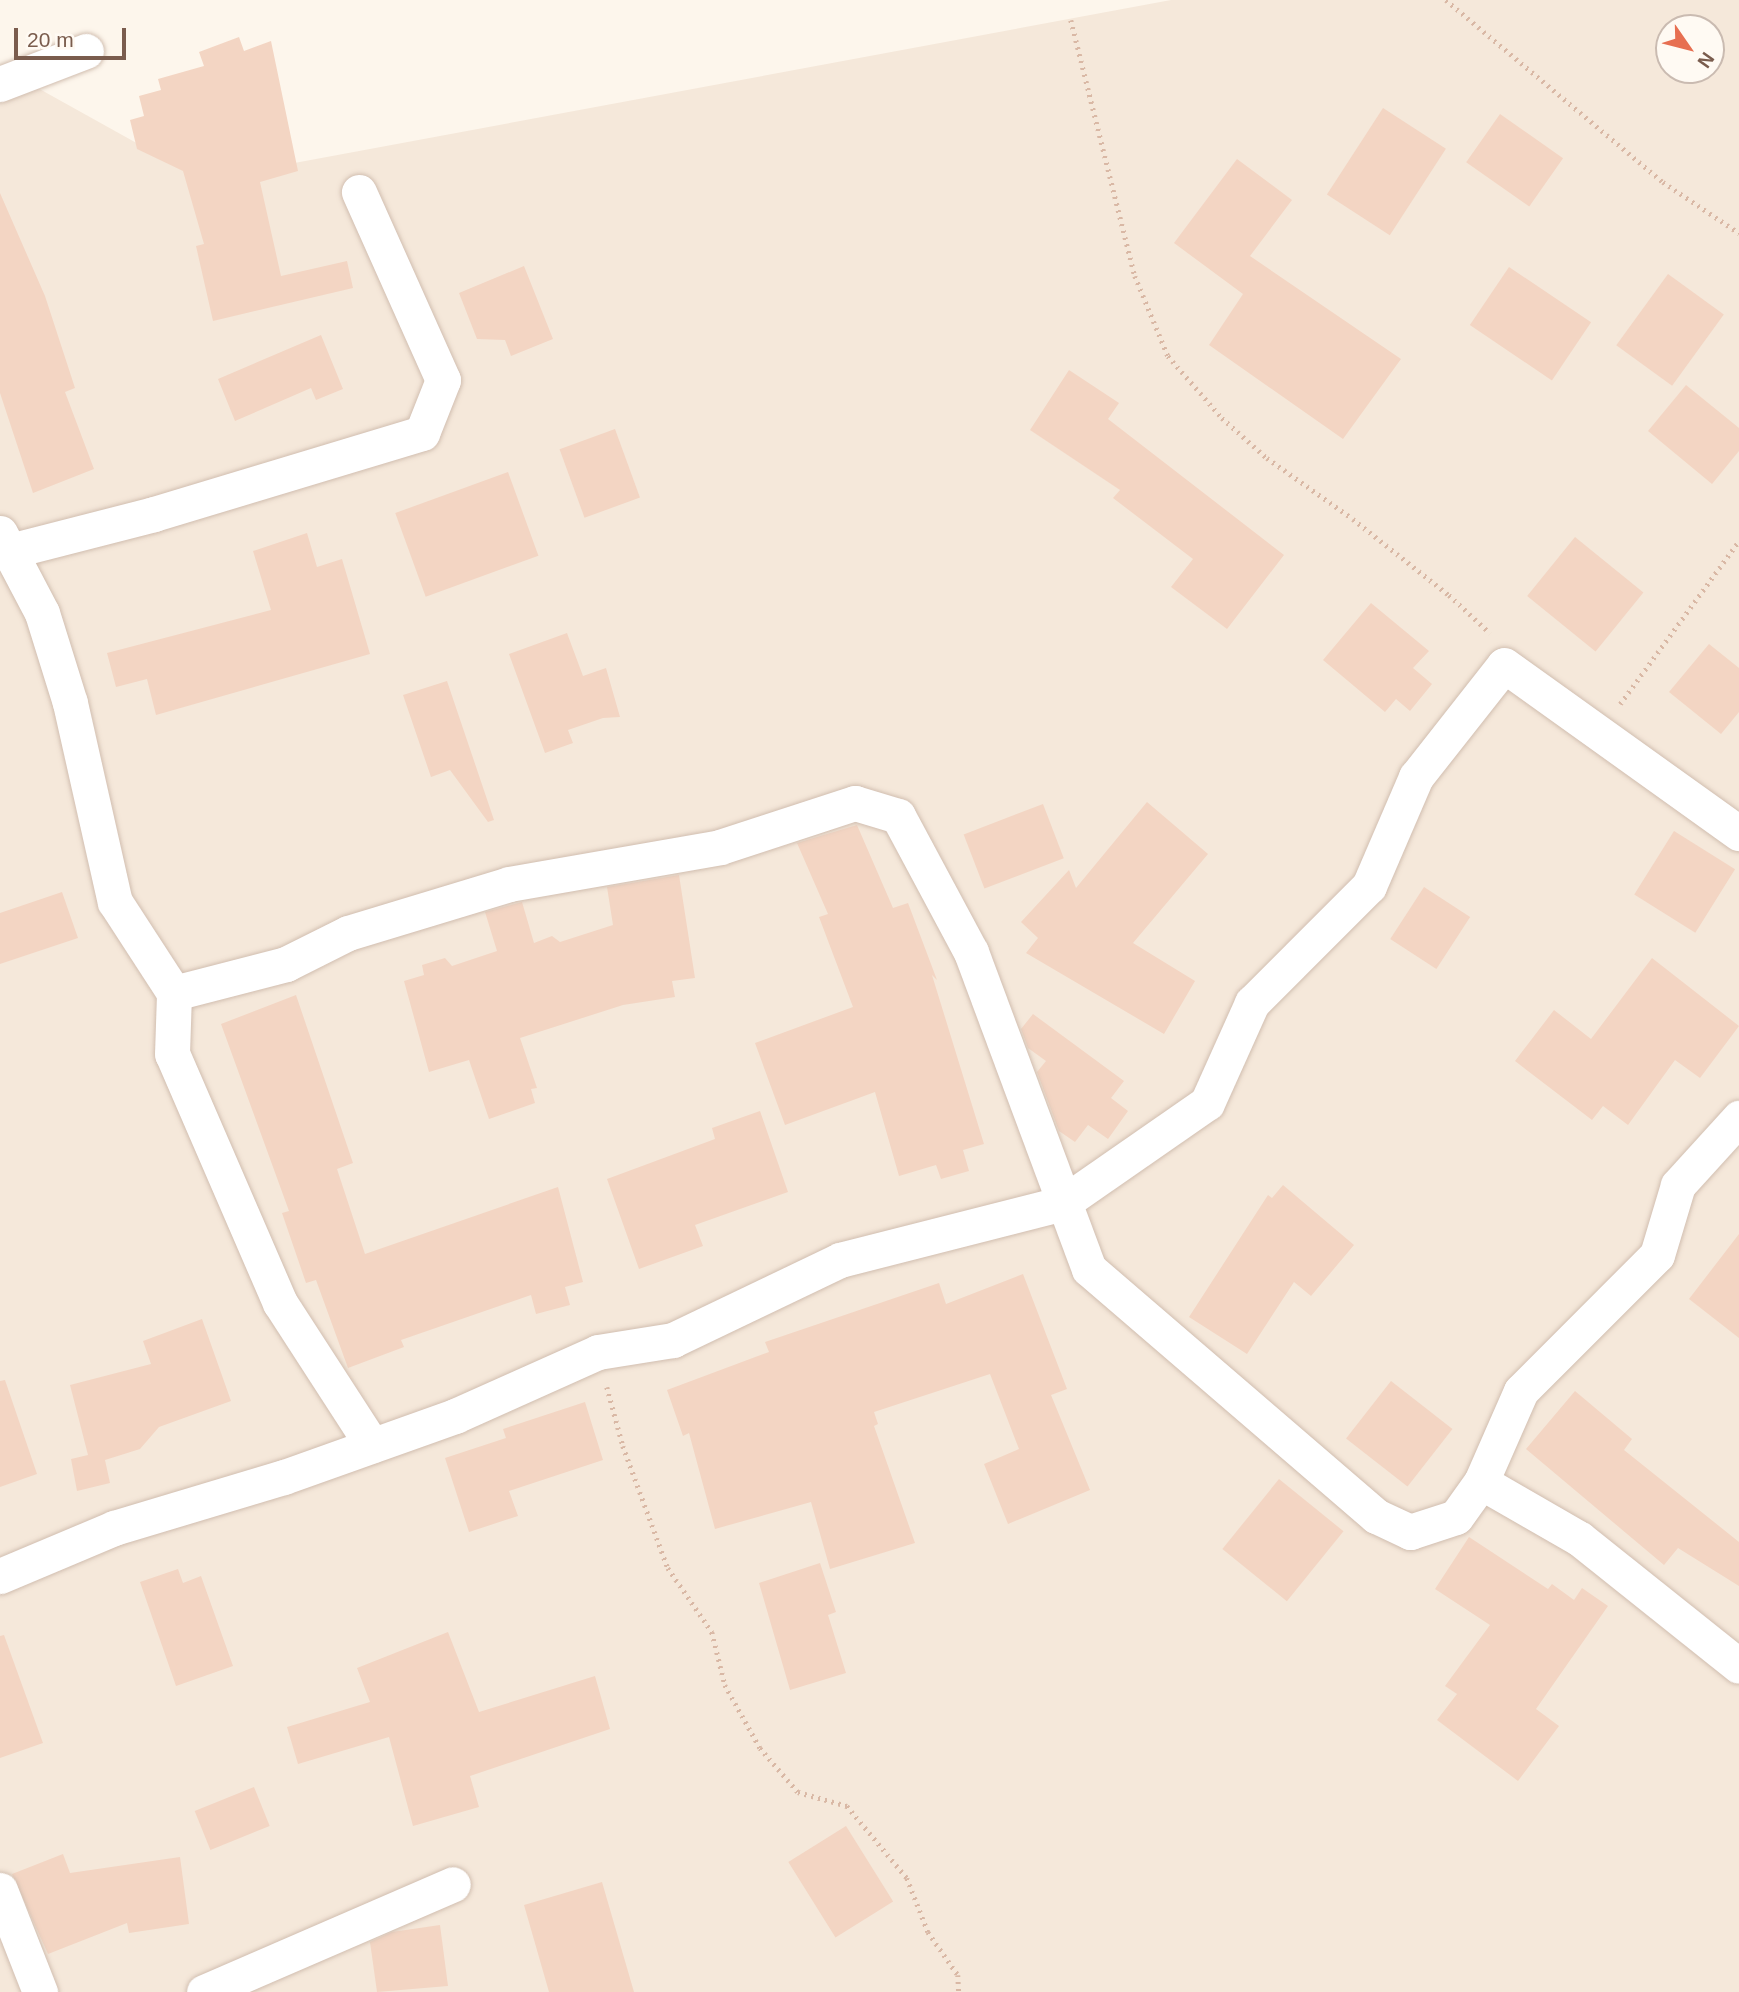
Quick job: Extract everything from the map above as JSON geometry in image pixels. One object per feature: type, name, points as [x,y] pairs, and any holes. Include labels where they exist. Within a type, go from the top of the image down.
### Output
[{"type":"street","points":[[0,84],[86,51]]},
{"type":"street","points":[[359,192],[443,380],[422,433],[154,514],[5,542],[42,613],[66,690],[115,902],[174,993],[172,1054],[280,1303],[372,1445]]},
{"type":"street","points":[[0,1576],[114,1528],[455,1416],[598,1352],[673,1340],[840,1260],[1063,1203],[1207,1103],[1252,1003],[1369,886],[1416,777],[1504,665],[1739,834]]},
{"type":"street","points":[[174,993],[286,964],[348,933],[509,884],[720,847],[855,803],[898,816],[971,952],[1089,1269],[1376,1516],[1410,1532],[1456,1517],[1481,1482],[1521,1391],[1657,1255],[1678,1185],[1739,1118]]},
{"type":"street","points":[[1481,1482],[1580,1539],[1739,1667]]},
{"type":"street","points":[[204,1992],[453,1884]]},
{"type":"street","points":[[0,1890],[40,1992]]},
{"type":"path","points":[[1446,0],[1663,182],[1739,233]]},
{"type":"path","points":[[1071,20],[1135,276],[1168,356],[1222,418],[1267,458],[1353,519],[1450,595],[1494,637]]},
{"type":"path","points":[[1613,714],[1739,541]]},
{"type":"path","points":[[598,1352],[623,1446],[668,1568],[712,1632],[725,1685],[760,1748],[798,1792],[846,1806],[907,1878],[928,1932],[958,1976],[959,1992]]},
{"type":"shaded area","points":[[1171,0],[1739,0],[1739,1992],[0,1992],[0,67],[203,180]]},
{"type":"building","points":[[239,37],[244,51],[271,41],[298,171],[260,182],[281,276],[347,261],[353,288],[213,321],[196,246],[204,244],[183,171],[137,149],[130,120],[144,116],[139,96],[161,90],[158,79],[204,66],[199,52]]},
{"type":"building","points":[[1383,108],[1446,149],[1390,235],[1327,194]]},
{"type":"building","points":[[1500,114],[1563,158],[1529,206],[1466,162]]},
{"type":"building","points":[[1237,159],[1292,200],[1250,256],[1401,359],[1343,439],[1209,345],[1243,294],[1174,243]]},
{"type":"building","points":[[0,193],[45,296],[75,388],[65,392],[94,469],[33,493],[0,393]]},
{"type":"building","points":[[524,266],[553,339],[511,356],[505,340],[477,339],[459,293]]},
{"type":"building","points":[[1509,267],[1591,322],[1552,380],[1470,325]]},
{"type":"building","points":[[1668,274],[1724,315],[1672,386],[1616,345]]},
{"type":"building","points":[[321,335],[343,389],[316,400],[311,388],[235,421],[218,379]]},
{"type":"building","points":[[1069,370],[1119,403],[1108,419],[1284,555],[1227,629],[1171,587],[1193,559],[1113,498],[1120,490],[1030,430]]},
{"type":"building","points":[[1686,385],[1739,428],[1739,451],[1712,484],[1648,431]]},
{"type":"building","points":[[615,429],[640,498],[585,518],[560,449]]},
{"type":"building","points":[[508,472],[538,556],[426,597],[395,513]]},
{"type":"building","points":[[307,533],[317,567],[342,559],[370,654],[156,715],[147,679],[116,687],[107,653],[271,610],[253,551]]},
{"type":"building","points":[[1575,537],[1643,592],[1596,651],[1527,596]]},
{"type":"building","points":[[1371,603],[1429,651],[1413,668],[1432,684],[1410,711],[1396,699],[1385,712],[1323,660]]},
{"type":"building","points":[[567,633],[583,676],[606,668],[620,717],[603,718],[568,730],[573,743],[545,753],[509,654]]},
{"type":"building","points":[[1709,644],[1739,668],[1739,712],[1721,734],[1669,692]]},
{"type":"building","points":[[447,681],[494,820],[488,822],[450,770],[431,777],[403,695]]},
{"type":"building","points":[[1147,802],[1208,854],[1133,943],[1195,981],[1164,1034],[1026,953],[1038,938],[1021,922],[1069,870],[1076,888]]},
{"type":"building","points":[[1043,804],[1064,858],[984,889],[964,834]]},
{"type":"building","points":[[857,825],[893,908],[908,903],[937,980],[932,975],[984,1144],[963,1150],[969,1171],[941,1179],[936,1165],[899,1176],[875,1092],[785,1125],[755,1043],[853,1007],[819,917],[828,914],[797,843]]},
{"type":"building","points":[[1674,831],[1735,869],[1695,933],[1634,895]]},
{"type":"building","points":[[679,875],[695,978],[672,981],[675,997],[623,1005],[520,1038],[537,1088],[531,1089],[535,1103],[489,1119],[469,1060],[429,1072],[404,981],[424,975],[422,965],[445,958],[452,966],[497,951],[485,912],[522,902],[534,943],[552,936],[560,942],[613,925],[607,887]]},
{"type":"building","points":[[1424,887],[1470,917],[1436,969],[1390,939]]},
{"type":"building","points":[[62,892],[78,938],[0,964],[0,913]]},
{"type":"building","points":[[1652,958],[1739,1026],[1700,1078],[1675,1060],[1628,1125],[1603,1106],[1592,1120],[1515,1061],[1554,1010],[1591,1039]]},
{"type":"building","points":[[296,995],[353,1163],[337,1169],[365,1254],[558,1187],[583,1282],[565,1287],[570,1305],[536,1314],[531,1295],[401,1340],[404,1347],[348,1368],[316,1280],[306,1283],[282,1213],[289,1211],[221,1024]]},
{"type":"building","points":[[1033,1014],[1124,1081],[1111,1098],[1128,1111],[1108,1139],[1088,1125],[1075,1142],[1059,1131],[1037,1072],[1046,1061],[1028,1048],[1021,1029]]},
{"type":"building","points":[[760,1111],[788,1192],[695,1225],[703,1246],[639,1269],[607,1179],[715,1139],[712,1128]]},
{"type":"building","points":[[1283,1185],[1354,1245],[1311,1296],[1294,1282],[1247,1354],[1189,1317],[1268,1195],[1272,1198]]},
{"type":"building","points":[[1739,1234],[1739,1338],[1689,1299]]},
{"type":"building","points":[[1023,1274],[1067,1389],[1051,1395],[1090,1490],[1008,1524],[984,1464],[1019,1449],[990,1374],[874,1412],[878,1424],[874,1426],[915,1543],[830,1569],[811,1502],[715,1529],[689,1433],[683,1436],[667,1390],[769,1352],[765,1342],[939,1283],[946,1304]]},
{"type":"building","points":[[202,1319],[231,1401],[159,1427],[140,1449],[105,1460],[110,1483],[77,1491],[71,1459],[88,1455],[70,1385],[151,1364],[143,1341]]},
{"type":"building","points":[[5,1380],[37,1474],[0,1487],[0,1381]]},
{"type":"building","points":[[1391,1381],[1452,1429],[1408,1487],[1346,1439]]},
{"type":"building","points":[[1575,1391],[1632,1439],[1624,1450],[1739,1542],[1739,1586],[1678,1548],[1664,1565],[1526,1449]]},
{"type":"building","points":[[585,1402],[603,1460],[509,1491],[518,1516],[469,1532],[445,1458],[506,1438],[503,1429]]},
{"type":"building","points":[[1279,1479],[1344,1531],[1287,1601],[1222,1549]]},
{"type":"building","points":[[1469,1537],[1548,1589],[1552,1584],[1574,1600],[1582,1588],[1608,1606],[1536,1709],[1559,1726],[1518,1781],[1437,1720],[1457,1694],[1445,1686],[1490,1625],[1435,1589]]},
{"type":"building","points":[[820,1563],[836,1612],[828,1615],[846,1673],[790,1690],[759,1583]]},
{"type":"building","points":[[178,1569],[183,1583],[201,1576],[233,1666],[176,1686],[140,1582]]},
{"type":"building","points":[[448,1632],[479,1712],[595,1676],[610,1729],[470,1776],[479,1807],[413,1826],[389,1737],[298,1764],[287,1727],[370,1702],[357,1668]]},
{"type":"building","points":[[4,1635],[43,1743],[0,1758],[0,1636]]},
{"type":"building","points":[[254,1787],[270,1826],[210,1850],[195,1811]]},
{"type":"building","points":[[846,1826],[893,1901],[835,1938],[788,1862]]},
{"type":"building","points":[[63,1854],[70,1873],[180,1857],[189,1924],[129,1933],[127,1923],[48,1954],[12,1874]]},
{"type":"building","points":[[602,1882],[634,1992],[549,1992],[524,1905]]},
{"type":"building","points":[[440,1925],[448,1986],[377,1992],[370,1942],[392,1932]]}]
